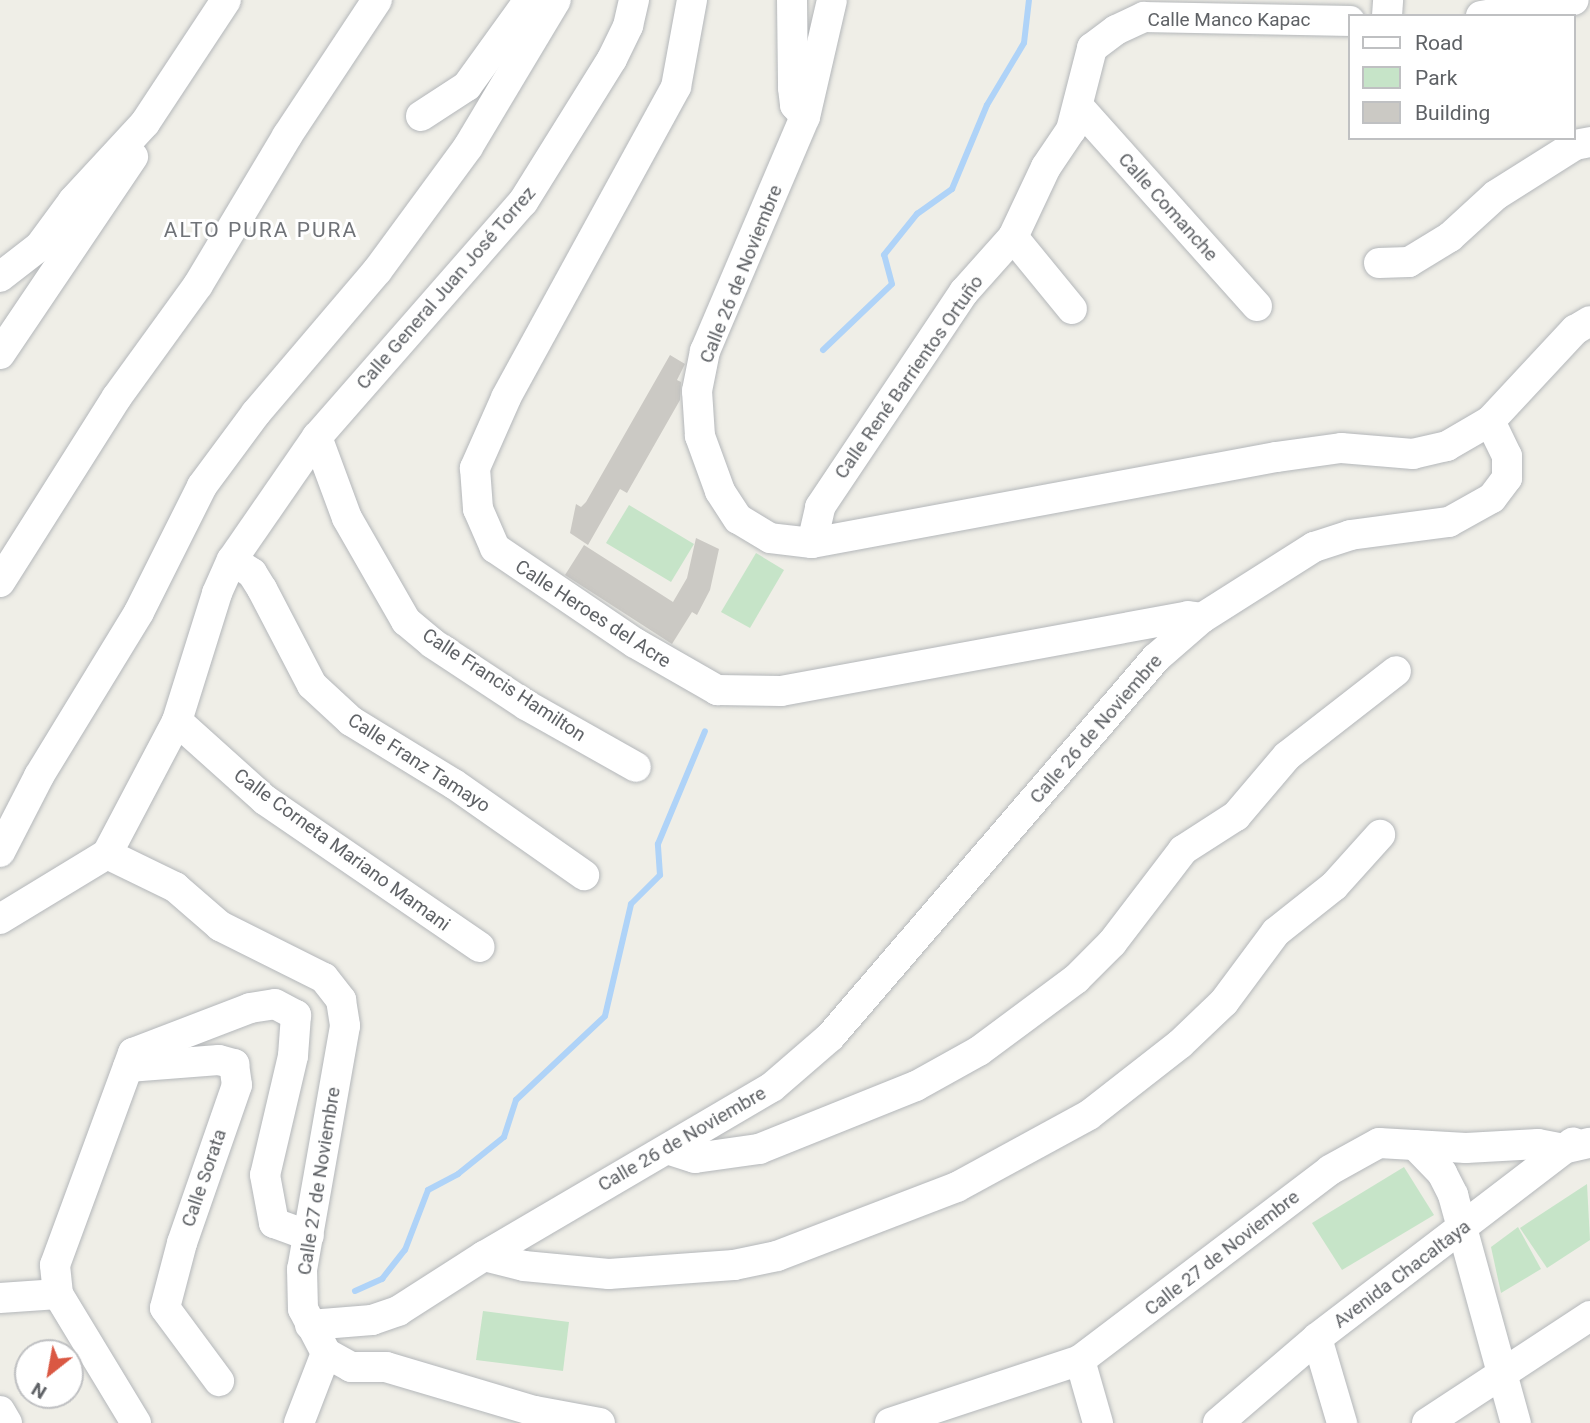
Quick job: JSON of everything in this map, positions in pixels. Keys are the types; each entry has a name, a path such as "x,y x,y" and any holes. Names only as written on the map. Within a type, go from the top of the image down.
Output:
{"street":[{"path":"0,277 40,246 73,201 145,123 226,0"},
{"path":"0,582 117,397 198,285 286,136 377,0"},
{"path":"421,116 467,86 529,0"},
{"path":"0,852 39,776 139,612 202,486 256,413 377,271 468,147 556,0"},
{"name":"Calle General Juan José Torrez","path":"107,854 177,721 217,593 232,560 317,437 523,202 612,59 628,26 634,0"},
{"path":"669,0 677,23 686,33"},
{"name":"Calle Heroes del Acre","path":"692,0 676,87 506,398 479,456 475,468 478,509 495,548 635,643 717,690 781,691 1188,617 1202,618"},
{"path":"792,0 793,88 795,105 805,117"},
{"name":"Calle 26 de Noviembre","path":"310,1325 372,1320 398,1311 484,1256 670,1150 772,1087 830,1037 1156,658 1202,618 1314,547 1350,535 1450,522 1472,512 1492,498 1507,478 1507,456 1490,421 1447,446 1413,454 1341,448 1288,455 811,543 770,538 738,519 720,491 700,436 698,391 705,351 805,117 832,0"},
{"path":"1493,14 1574,0"},
{"name":"Calle Manco Kapac","path":"1079,107 1092,48 1115,30 1144,17 1348,21"},
{"name":"Calle René Barrientos Ortuño","path":"811,543 820,507 964,292 1013,237 1046,167 1068,137 1079,107"},
{"name":"Calle Comanche","path":"1079,107 1257,306"},
{"path":"0,354 108,198 138,148 145,123"},
{"path":"1379,263 1409,262 1450,237 1496,195 1575,145 1590,142"},
{"path":"1013,237 1072,309"},
{"path":"1490,421 1576,330 1590,321"},
{"name":"Calle Francis Hamilton","path":"317,437 346,517 406,621 432,643 526,705 636,767"},
{"name":"Calle Franz Tamayo","path":"232,560 251,573 262,589 312,685 351,721 454,784 584,874"},
{"path":"670,1150 695,1158 759,1149 916,1087 979,1051 1076,979 1112,943 1184,850 1236,816 1287,756 1396,671"},
{"name":"Calle Corneta Mariano Mamani","path":"177,721 265,800 480,947"},
{"path":"484,1256 524,1266 609,1274 734,1265 788,1252 957,1187 1089,1115 1180,1044 1224,1002 1276,932 1334,886 1380,835"},
{"path":"0,919 107,854"},
{"name":"Calle 27 de Noviembre","path":"107,854 175,887 220,926 311,970 336,989 345,1026 302,1269 303,1309 326,1353"},
{"path":"136,1423 58,1294 55,1265 133,1053 250,1008 275,1004 296,1015 293,1056 265,1175 274,1223 309,1236"},
{"name":"Calle Sorata","path":"128,1067 219,1060 234,1064 237,1085 182,1243 165,1308 219,1381"},
{"name":"Avenida Chacaltaya","path":"1217,1422 1317,1338 1577,1146 1590,1129"},
{"name":"Calle 27 de Noviembre","path":"890,1423 1080,1360 1346,1159 1379,1143 1577,1146"},
{"path":"1415,1145 1443,1173 1464,1227 1516,1423"},
{"path":"0,1298 58,1294"},
{"path":"1427,1423 1590,1316"},
{"path":"1317,1338 1342,1423"},
{"path":"299,1423 326,1353 351,1367 386,1367 536,1411 600,1423"},
{"path":"1080,1360 1098,1423"},
{"path":"0,1411 7,1423"}],"green space":[{"path":"629,505 694,544 671,582 606,543"},
{"path":"756,553 784,570 750,628 721,612"},
{"path":"1404,1167 1434,1215 1342,1270 1312,1223"},
{"path":"1587,1184 1590,1240 1547,1268 1520,1228"},
{"path":"1518,1227 1541,1269 1501,1293 1491,1247"},
{"path":"483,1311 569,1322 563,1371 476,1360"}],"building":[{"path":"670,355 685,364 677,380 681,382 680,400 627,493 620,489 588,545 570,533 576,504 581,507 586,502"},
{"path":"696,538 719,549 710,590 697,615 692,612 672,644 565,575 584,545 673,602 687,578"}],"waterway":[{"path":"823,350 892,284 884,255 917,214 952,189 987,105 1024,43 1029,0"},
{"path":"355,1291 382,1279 405,1250 428,1190 458,1174 504,1137 516,1100 605,1016 631,904 660,875 658,844 705,731"}],"district":[{"name":"ALTO PURA PURA","path":"261,230"}]}
